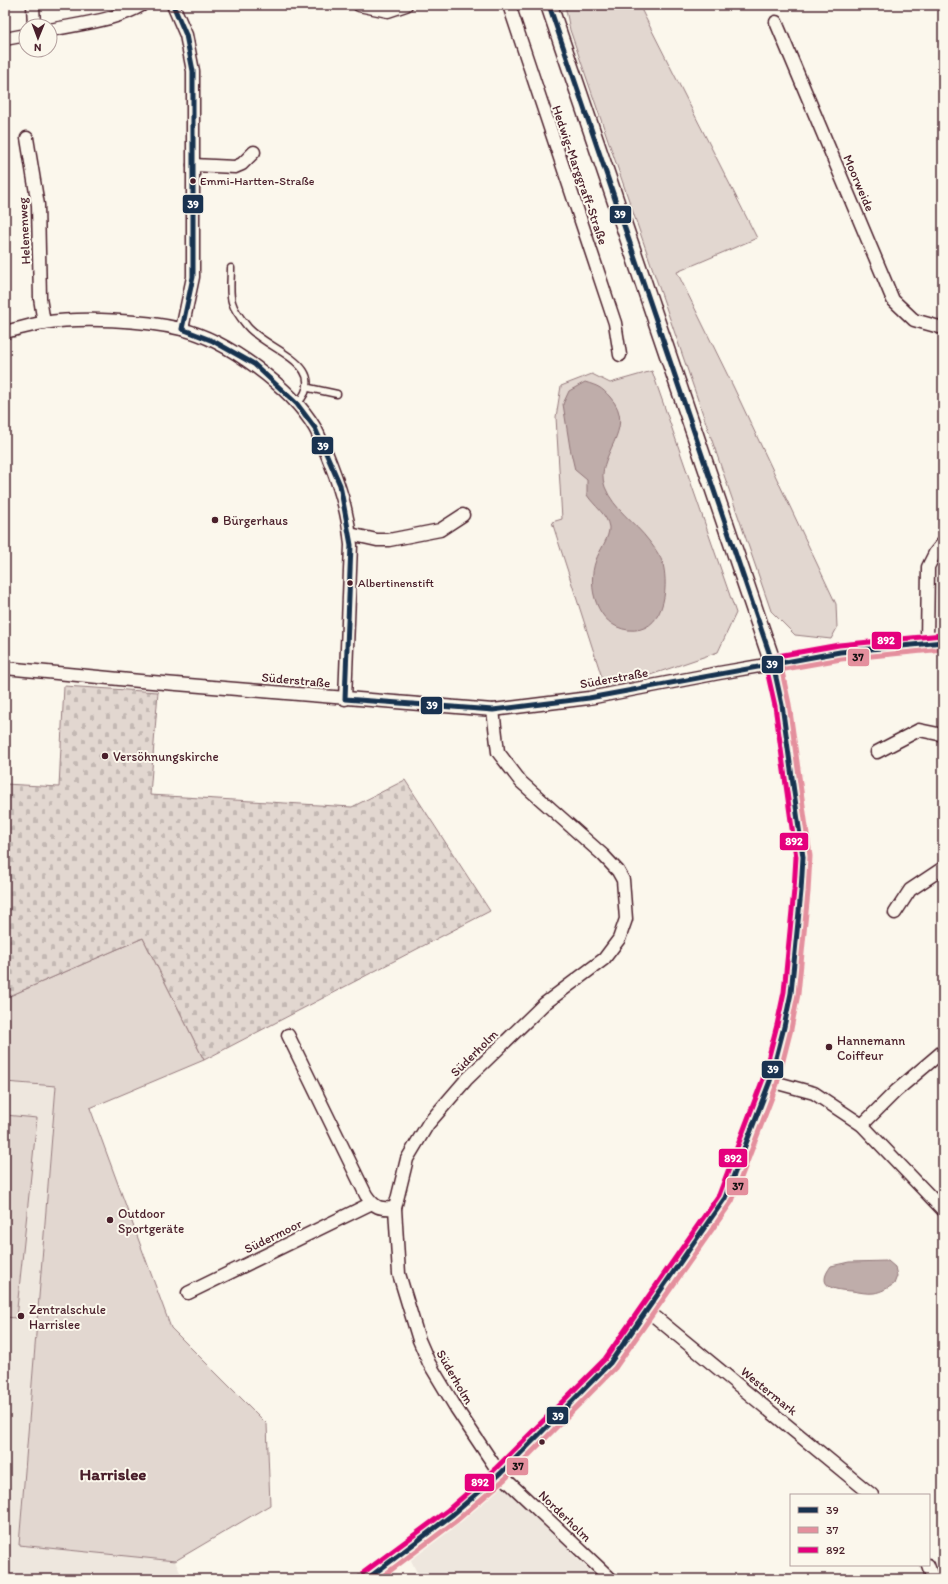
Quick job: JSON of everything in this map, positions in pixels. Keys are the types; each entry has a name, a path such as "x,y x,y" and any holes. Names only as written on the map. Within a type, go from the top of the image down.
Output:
{"street":[{"path":"33,5 34,18"},
{"path":"58,28 102,19 134,10 142,5"},
{"path":"173,5 186,35 193,71 193,277 182,329"},
{"path":"358,5 388,11 406,5"},
{"name":"Hedwig-Marggraff-Straße","path":"509,5 615,323 620,355"},
{"path":"367,1579 452,1515 500,1474 610,1363 648,1311 726,1198 770,1081 791,993 803,857 782,705 773,664 549,5"},
{"name":"Moorweide","path":"776,22 893,300 914,320 943,328"},
{"path":"5,39 18,37"},
{"name":"Helenenweg","path":"27,138 38,205 40,298 44,323"},
{"path":"193,165 235,167 242,164 254,152"},
{"path":"5,332 44,323 86,321 128,321 182,329 213,341 254,364 297,404 315,428 340,485 350,534 351,545 345,699"},
{"path":"350,534 377,540 389,540 440,530 463,515"},
{"path":"927,642 928,567 935,553 943,543"},
{"name":"Süderstraße","path":"5,668 345,699 493,710 588,698 840,652 927,642 943,642"},
{"name":"Süderholm","path":"493,710 498,752 521,782 603,855 618,871 623,880 626,919 619,939 604,959 544,1004 466,1080 428,1124 407,1159 394,1208 399,1274 419,1340 430,1363 456,1408 500,1474"},
{"path":"877,752 919,730 943,736"},
{"path":"894,913 910,890 943,868"},
{"path":"288,1035 372,1203 381,1209 394,1208"},
{"path":"862,1125 896,1091 943,1051"},
{"path":"770,1081 814,1093 862,1125 943,1210"},
{"name":"Südermoor","path":"188,1293 372,1203"},
{"name":"Westermark","path":"648,1311 871,1494"},
{"name":"Norderholm","path":"500,1474 611,1579"},
{"path":"928,1566 933,1579"}],"lane":[{"path":"231,268 232,302 248,327 303,368 308,378 308,388 304,397 297,404"},
{"path":"308,388 337,394"}],"shaded area":[{"path":"585,382 602,389 610,397 618,409 620,420 618,431 605,464 603,476 605,487 619,509 653,546 663,564 665,585 661,608 650,625 640,629 628,630 617,627 609,621 597,604 594,593 592,582 593,571 597,556 608,535 609,527 606,518 587,495 587,480 575,470 563,404 569,391"},
{"name":"Zentralschule Harrislee","path":"5,1082 56,1086 19,1545 175,1561 183,1579 5,1579"},
{"path":"888,1261 895,1267 897,1276 894,1284 879,1292 869,1293 839,1290 829,1286 826,1283 825,1279 831,1266 849,1262"},
{"path":"501,1484 598,1579 420,1579 408,1554"}],"green space":[{"path":"565,5 639,5 757,238 677,272 733,386 836,604 837,628 831,639 795,635 771,611 570,30"},
{"path":"652,371 736,613 718,652 606,690 552,522 562,519 556,417 561,386 592,374 610,383"},
{"path":"64,686 158,692 150,795 352,807 405,780 490,911 204,1060 143,938 5,998 5,784 59,787"},
{"path":"143,938 204,1060 90,1108 171,1328 267,1424 270,1505 175,1561 19,1545 56,1086 5,1082 5,998"},
{"path":"5,1115 37,1118 16,1318 5,1317"}],"transit line":[{"name":"39","path":"173,5 186,35 193,71 193,277 182,329 213,341 254,364 297,404 315,428 340,485 351,545 345,699 493,710 589,698 840,652 943,642"},
{"name":"39","path":"367,1579 452,1515 500,1474 610,1363 725,1198 770,1081 791,993 803,857 782,705 773,664 549,5"},
{"name":"892","path":"772,657 839,645 942,635"},
{"name":"37","path":"774,671 841,659 943,649"},
{"name":"37","path":"379,1579 456,1521 505,1479 615,1368 732,1201 777,1084 791,1029 798,994 808,892 810,856 789,704 780,662"},
{"name":"892","path":"363,1573 448,1510 495,1469 605,1359 719,1195 763,1079 777,1025 784,992 794,890 796,857 775,706 766,666"}],"place":[{"name":"Emmi-Hartten-Straße","path":"193,181"},
{"name":"Bürgerhaus","path":"215,520"},
{"name":"Albertinenstift","path":"350,583"},
{"name":"Versöhnungskirche","path":"105,756"},
{"name":"Hannemann Coiffeur","path":"829,1047"},
{"name":"Outdoor Sportgeräte","path":"110,1220"},
{"name":"Zentralschule Harrislee","path":"21,1316"}],"district":[{"name":"Harrislee","path":"113,1474"}]}
